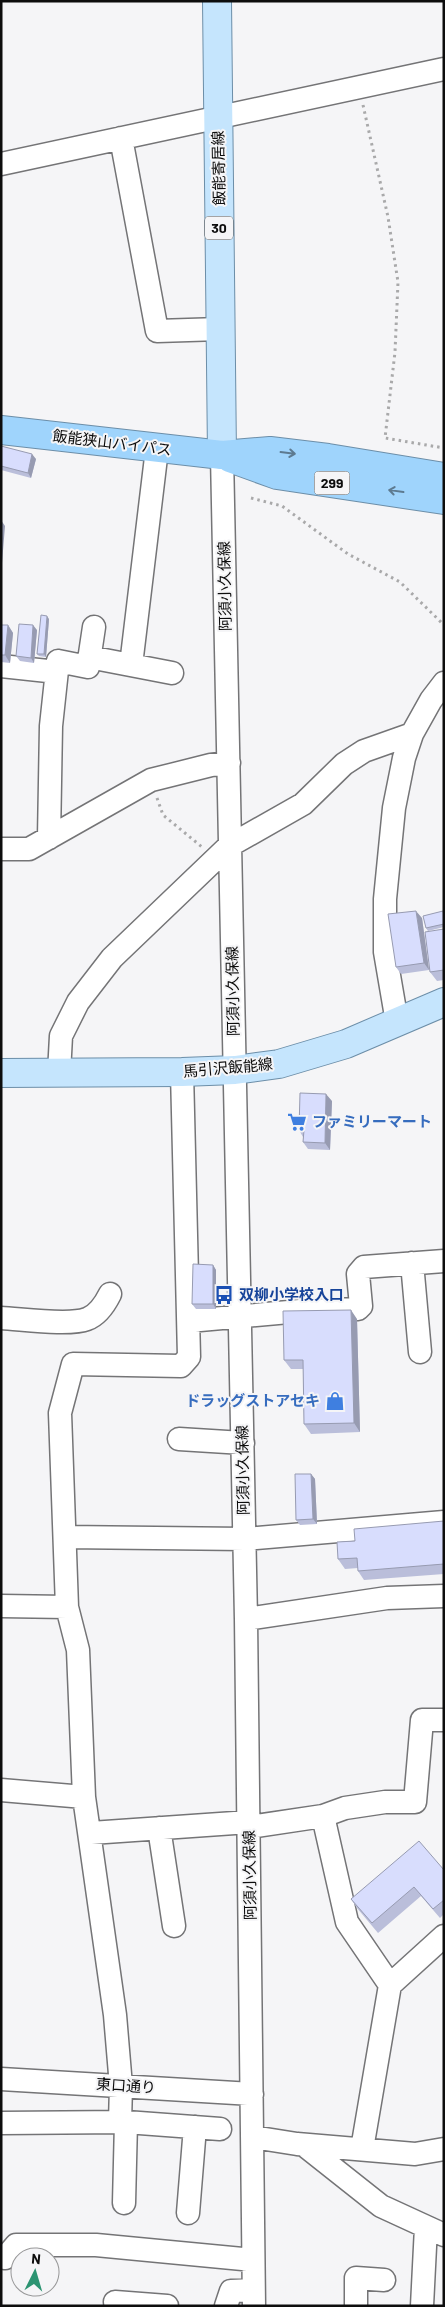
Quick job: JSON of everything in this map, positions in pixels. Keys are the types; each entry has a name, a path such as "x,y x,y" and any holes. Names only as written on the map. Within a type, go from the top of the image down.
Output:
{"highway":[{"name":"飯能狭山バイパス","path":"1,430 222,455 270,451 328,458 444,477"},
{"name":"飯能狭山バイパス","path":"222,455 277,475 444,500"}],"main road":[{"name":"飯能寄居線","path":"216,1 222,455"},
{"name":"馬引沢飯能線","path":"1,1073 182,1072 235,1070 280,1064 314,1055 443,1003"}],"street":[{"path":"1,164 444,69"},
{"path":"121,138 157,331 220,329"},
{"path":"131,665 157,449"},
{"name":"阿須小久保線","path":"222,455 229,763 224,851 235,1070 245,1538 254,2298"},
{"path":"50,838 51,726 58,660 88,667 94,627"},
{"path":"89,657 172,672"},
{"path":"1,666 57,672"},
{"path":"397,1022 385,952 385,899 394,808 404,758 412,734 431,700 444,683"},
{"path":"59,1073 61,1036 78,1002 112,958 224,851 303,804 344,764 364,751 412,734"},
{"path":"1,849 29,849 151,780 212,765 229,763"},
{"path":"124,2203 123,2122 115,2015 91,1833 84,1796 78,1650 67,1607 60,1413 73,1364 181,1366 188,1357 189,1321 182,1072"},
{"path":"189,1321 300,1311 358,1309 361,1306 358,1274 364,1267 444,1261"},
{"path":"412,1263 420,1352"},
{"path":"1,1318 72,1322 87,1319 102,1308 110,1294"},
{"path":"180,1439 243,1443"},
{"path":"65,1537 245,1538 444,1522"},
{"path":"246,1619 387,1598 444,1596"},
{"path":"1,1606 67,1607"},
{"path":"91,1833 249,1824 323,1816 345,1808 386,1802 416,1802 422,1720 444,1720"},
{"path":"1,1790 84,1796"},
{"path":"323,1816 347,1922 390,1985"},
{"path":"159,1828 174,1926"},
{"path":"362,2149 390,1985 444,1936"},
{"name":"東口通り","path":"1,2078 252,2094"},
{"path":"1,2123 123,2122 220,2129"},
{"path":"188,2213 195,2127"},
{"path":"252,2136 304,2145 415,2154 444,2149"},
{"path":"304,2145 381,2206 435,2231 422,2306"},
{"path":"1,2257 5,2258 16,2244 96,2245 253,2260"},
{"path":"356,2306 356,2278 384,2280"},
{"path":"226,2306 230,2291 254,2298"},
{"path":"115,2302 167,2306"}],"path":[{"path":"359,88 388,217 398,282 394,352 385,438 444,448"},
{"path":"251,498 282,506 348,554 400,582 444,625"},
{"path":"151,780 163,815 194,842 224,851"}],"building":[{"path":"1,446 32,454 28,473 1,466"},
{"path":"41,615 47,616 44,654 37,654"},
{"path":"19,624 33,625 31,658 16,656"},
{"path":"1,625 8,625 5,655 1,655"},
{"path":"416,911 424,963 396,967 388,914"},
{"path":"443,911 444,924 426,928 423,916"},
{"path":"444,929 444,970 430,972 425,932"},
{"path":"300,1093 326,1094 325,1143 303,1142 304,1130 299,1130"},
{"path":"193,1264 213,1265 213,1304 192,1304"},
{"name":"ドラッグストアセキ","path":"351,1310 354,1423 304,1424 303,1360 284,1360 283,1311"},
{"path":"295,1474 311,1474 313,1519 296,1520"},
{"path":"444,1521 444,1564 358,1571 357,1558 338,1559 337,1542 355,1541 354,1529"},
{"path":"419,1841 444,1870 444,1900 433,1909 414,1887 372,1923 351,1899"}],"place":[{"name":"ファミリーマート","path":"297,1122"},
{"name":"双柳小学校入口","path":"224,1295"},
{"name":"ドラッグストアセキ","path":"335,1401"}]}
